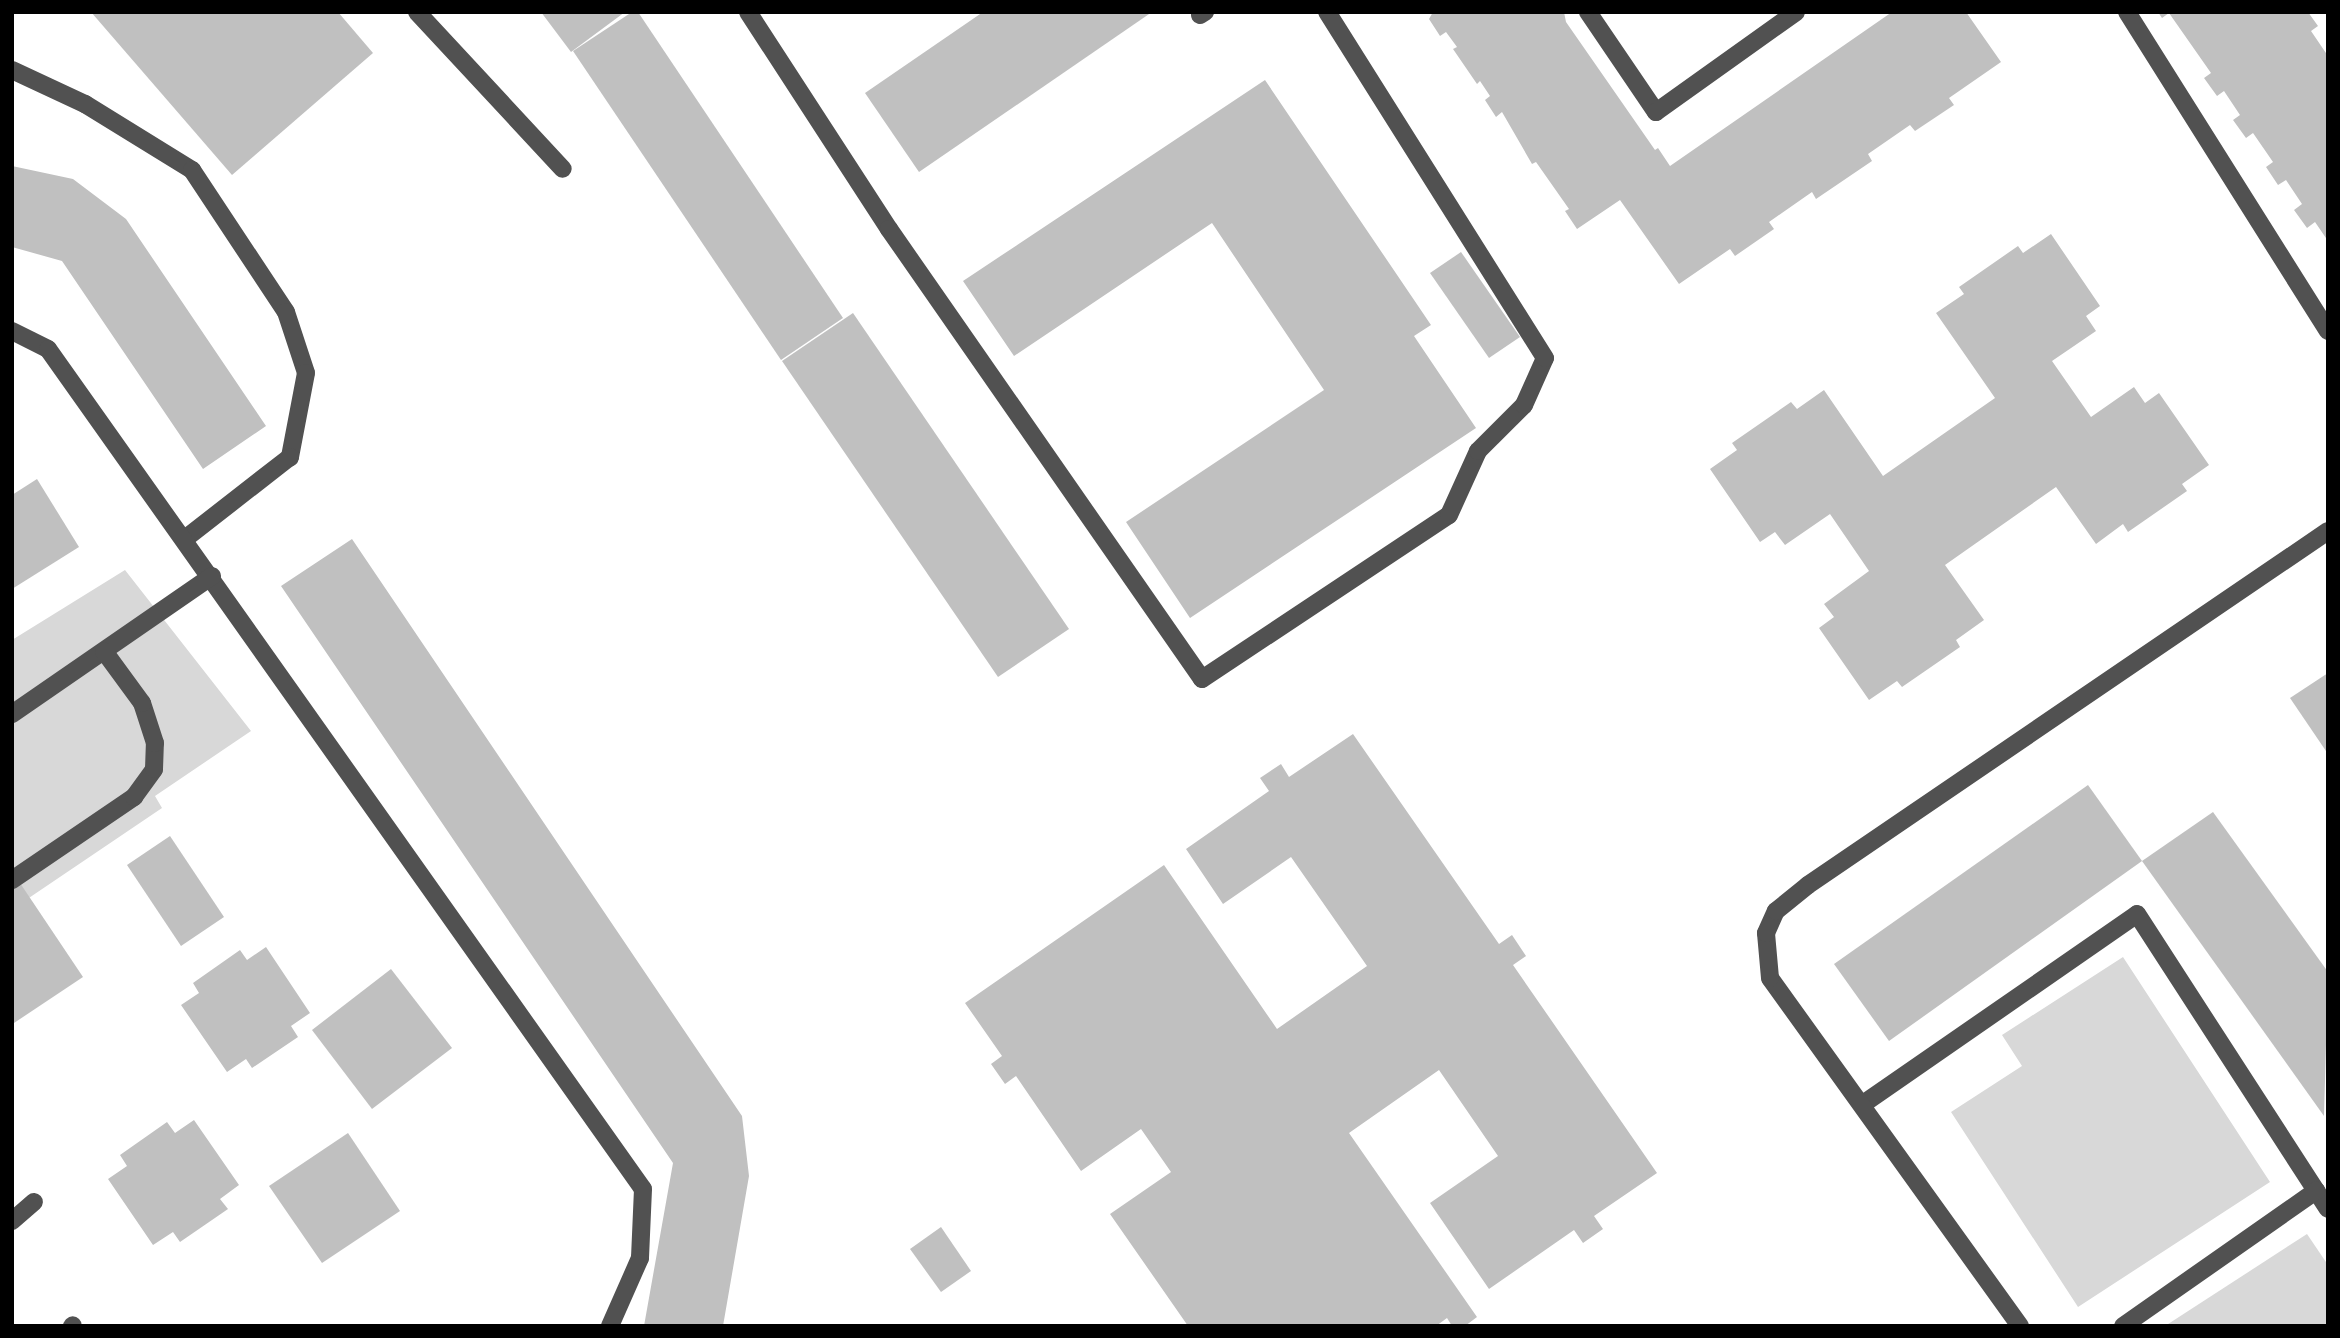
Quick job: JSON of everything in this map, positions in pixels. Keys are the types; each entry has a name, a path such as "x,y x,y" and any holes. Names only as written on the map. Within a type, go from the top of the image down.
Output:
{"street":[{"path":"417,12 563,169"},
{"path":"748,12 889,229 1202,679 1449,515 1478,451 1524,405 1545,358 1327,12"},
{"path":"1588,12 1656,112 1796,12"},
{"path":"2127,12 2328,331"},
{"path":"12,70 85,104 192,170 286,312 306,373 290,457 186,538"},
{"path":"12,331 48,349 186,538 643,1189 640,1258 610,1326"},
{"path":"2021,1326 1770,978 1766,933 1776,911 1808,885 2328,531"},
{"path":"12,714 212,576"},
{"path":"12,880 134,797 154,769 155,743 142,703 104,650"},
{"path":"1863,1104 2137,914 2328,1209"},
{"path":"2123,1326 2316,1191"},
{"path":"12,1221 34,1202"}],"shaded area":[{"path":"125,570 251,731 155,796 162,808 17,906 12,899 12,640"},
{"path":"2123,957 2270,1182 2078,1307 1951,1112 2022,1066 2002,1035"},
{"path":"2307,1234 2328,1265 2328,1326 2165,1326"}],"building":[{"path":"91,12 338,12 373,53 232,175"},
{"path":"541,12 625,12 571,52"},
{"path":"632,12 638,12 843,318 781,360 573,51"},
{"path":"983,12 1152,12 919,172 865,93"},
{"path":"1433,12 1564,12 1566,22 1655,150 1658,148 1670,166 1892,12 1966,12 2001,62 1949,98 1954,105 1915,131 1910,125 1868,154 1872,161 1816,199 1812,192 1769,222 1774,229 1735,256 1730,249 1679,284 1620,200 1577,229 1565,211 1569,209 1536,162 1532,164 1502,112 1496,117 1485,100 1490,96 1480,81 1477,84 1453,49 1457,47 1446,32 1440,36 1429,19"},
{"path":"2158,12 2308,12 2318,26 2311,31 2328,56 2328,241 2315,222 2307,228 2294,210 2302,204 2286,180 2278,185 2266,167 2273,162 2253,133 2246,138 2233,120 2240,115 2224,91 2217,96 2204,78 2211,73 2169,13 2162,18"},
{"path":"1265,80 1431,325 1414,336 1476,428 1190,618 1126,522 1324,390 1212,223 1014,356 963,281"},
{"path":"12,166 73,179 126,219 266,426 203,469 62,261 12,247"},
{"path":"2051,234 2100,306 2086,316 2096,331 2052,361 2091,417 2134,387 2145,403 2159,393 2209,465 2182,484 2187,491 2128,532 2123,524 2096,544 2056,487 1945,565 1984,620 1956,640 1960,647 1902,687 1897,681 1869,700 1819,628 1834,617 1824,604 1869,571 1830,514 1785,545 1775,532 1760,542 1710,469 1737,450 1732,443 1791,402 1797,409 1824,390 1883,476 1995,398 1936,313 1964,294 1959,287 2018,246 2023,253"},
{"path":"1461,252 1520,337 1489,358 1430,273"},
{"path":"853,313 1069,629 998,677 782,361"},
{"path":"37,479 79,547 12,589 12,495"},
{"path":"352,539 742,1116 749,1176 723,1326 644,1326 673,1163 281,586"},
{"path":"2328,673 2328,754 2290,698"},
{"path":"1353,734 1499,944 1512,935 1526,956 1513,965 1657,1173 1594,1216 1603,1229 1583,1243 1574,1230 1489,1289 1430,1203 1498,1156 1439,1070 1349,1133 1477,1317 1465,1326 1452,1326 1447,1318 1436,1326 1188,1326 1110,1214 1171,1172 1141,1129 1081,1171 1016,1076 1005,1084 991,1064 1002,1056 965,1003 1164,865 1277,1029 1367,966 1291,857 1223,904 1186,849 1269,791 1260,778 1281,764 1289,777"},
{"path":"2088,785 2142,861 1889,1041 1834,964"},
{"path":"2213,812 2328,972 2324,1116 2142,861"},
{"path":"170,836 224,917 181,946 127,865"},
{"path":"18,880 83,977 14,1023 12,884"},
{"path":"266,947 310,1013 291,1026 298,1037 252,1068 246,1059 227,1072 181,1005 199,993 193,983 240,950 247,960"},
{"path":"391,969 452,1048 372,1109 312,1030"},
{"path":"194,1120 239,1185 220,1199 228,1209 180,1242 173,1232 153,1245 108,1179 127,1166 120,1155 167,1122 175,1133"},
{"path":"348,1133 400,1211 322,1263 269,1186"},
{"path":"941,1227 971,1271 941,1292 910,1249"}]}
